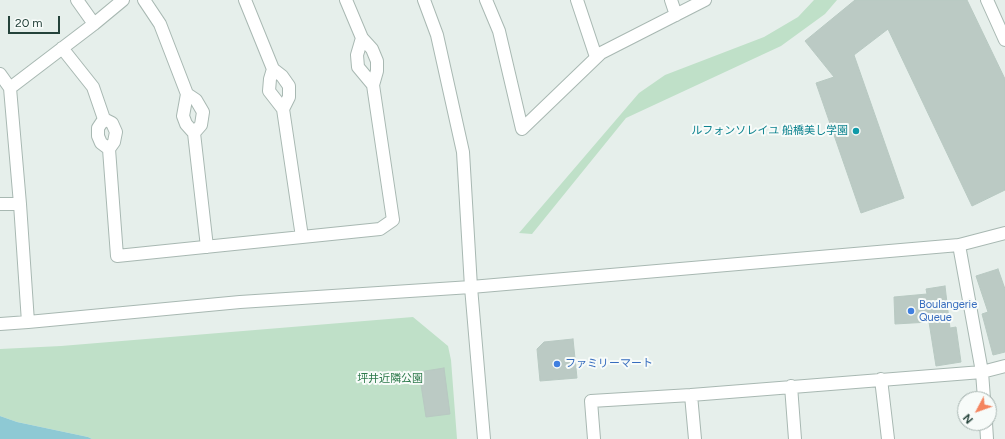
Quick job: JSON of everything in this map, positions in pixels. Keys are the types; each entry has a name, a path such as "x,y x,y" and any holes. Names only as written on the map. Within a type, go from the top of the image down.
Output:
{"street":[{"path":"77,0 94,24"},
{"path":"10,88 123,0"},
{"path":"144,0 160,24 187,94 183,116 186,124 194,133 207,247"},
{"path":"245,0 273,69 282,76 289,86 289,97 283,110"},
{"path":"104,120 112,123 116,132 114,142 109,149 117,256 380,229 393,220 373,85 377,71 377,61 372,49 362,38 346,0"},
{"path":"424,0 437,35 463,152 471,287 484,439"},
{"path":"486,0 499,31 522,128 601,53 705,0"},
{"path":"577,0 596,57"},
{"path":"672,0 676,15"},
{"path":"987,0 1005,40"},
{"path":"362,38 357,55 358,67 373,85"},
{"path":"62,48 93,87 104,120"},
{"path":"273,69 270,79 270,91 283,110 302,237"},
{"path":"0,74 10,88 28,322"},
{"path":"187,94 196,100 203,112 201,125 194,133"},
{"path":"104,120 98,128 98,136 101,143 109,149"},
{"path":"0,204 20,204"},
{"path":"0,324 240,302 471,287 960,245 1005,233"},
{"path":"960,245 982,372 983,391"},
{"path":"594,439 591,401 691,395 982,372 1005,366"},
{"path":"881,379 888,439"},
{"path":"791,386 795,439"},
{"path":"691,395 695,439"}],"green space":[{"path":"814,0 837,0 825,14 781,46 626,118 532,234 519,233 639,93 665,75 764,37 798,17"},
{"name":"坪井近隣公園","path":"413,317 448,346 451,360 457,439 92,439 17,422 0,416 0,349 61,346"}],"water":[{"path":"0,416 17,422 92,439 0,439"}],"building":[{"name":"ルフォンソレイユ 船橋美し学園","path":"855,0 967,0 1005,79 1005,190 972,206 888,29 854,55 904,198 861,213 816,83 834,77 805,41"},
{"path":"998,269 1005,289 1005,352 993,355 982,314 988,312 976,276"},
{"path":"945,286 950,328 956,327 961,362 936,366 929,322 895,324 894,297 927,294 926,289"},
{"name":"ファミリーマート","path":"573,339 577,378 540,381 537,349 544,342"},
{"path":"444,368 450,414 426,417 419,372"}],"place":[{"name":"ルフォンソレイユ 船橋美し学園","path":"856,131"},
{"name":"Boulangerie Queue","path":"911,311"},
{"name":"ファミリーマート","path":"557,364"}]}
